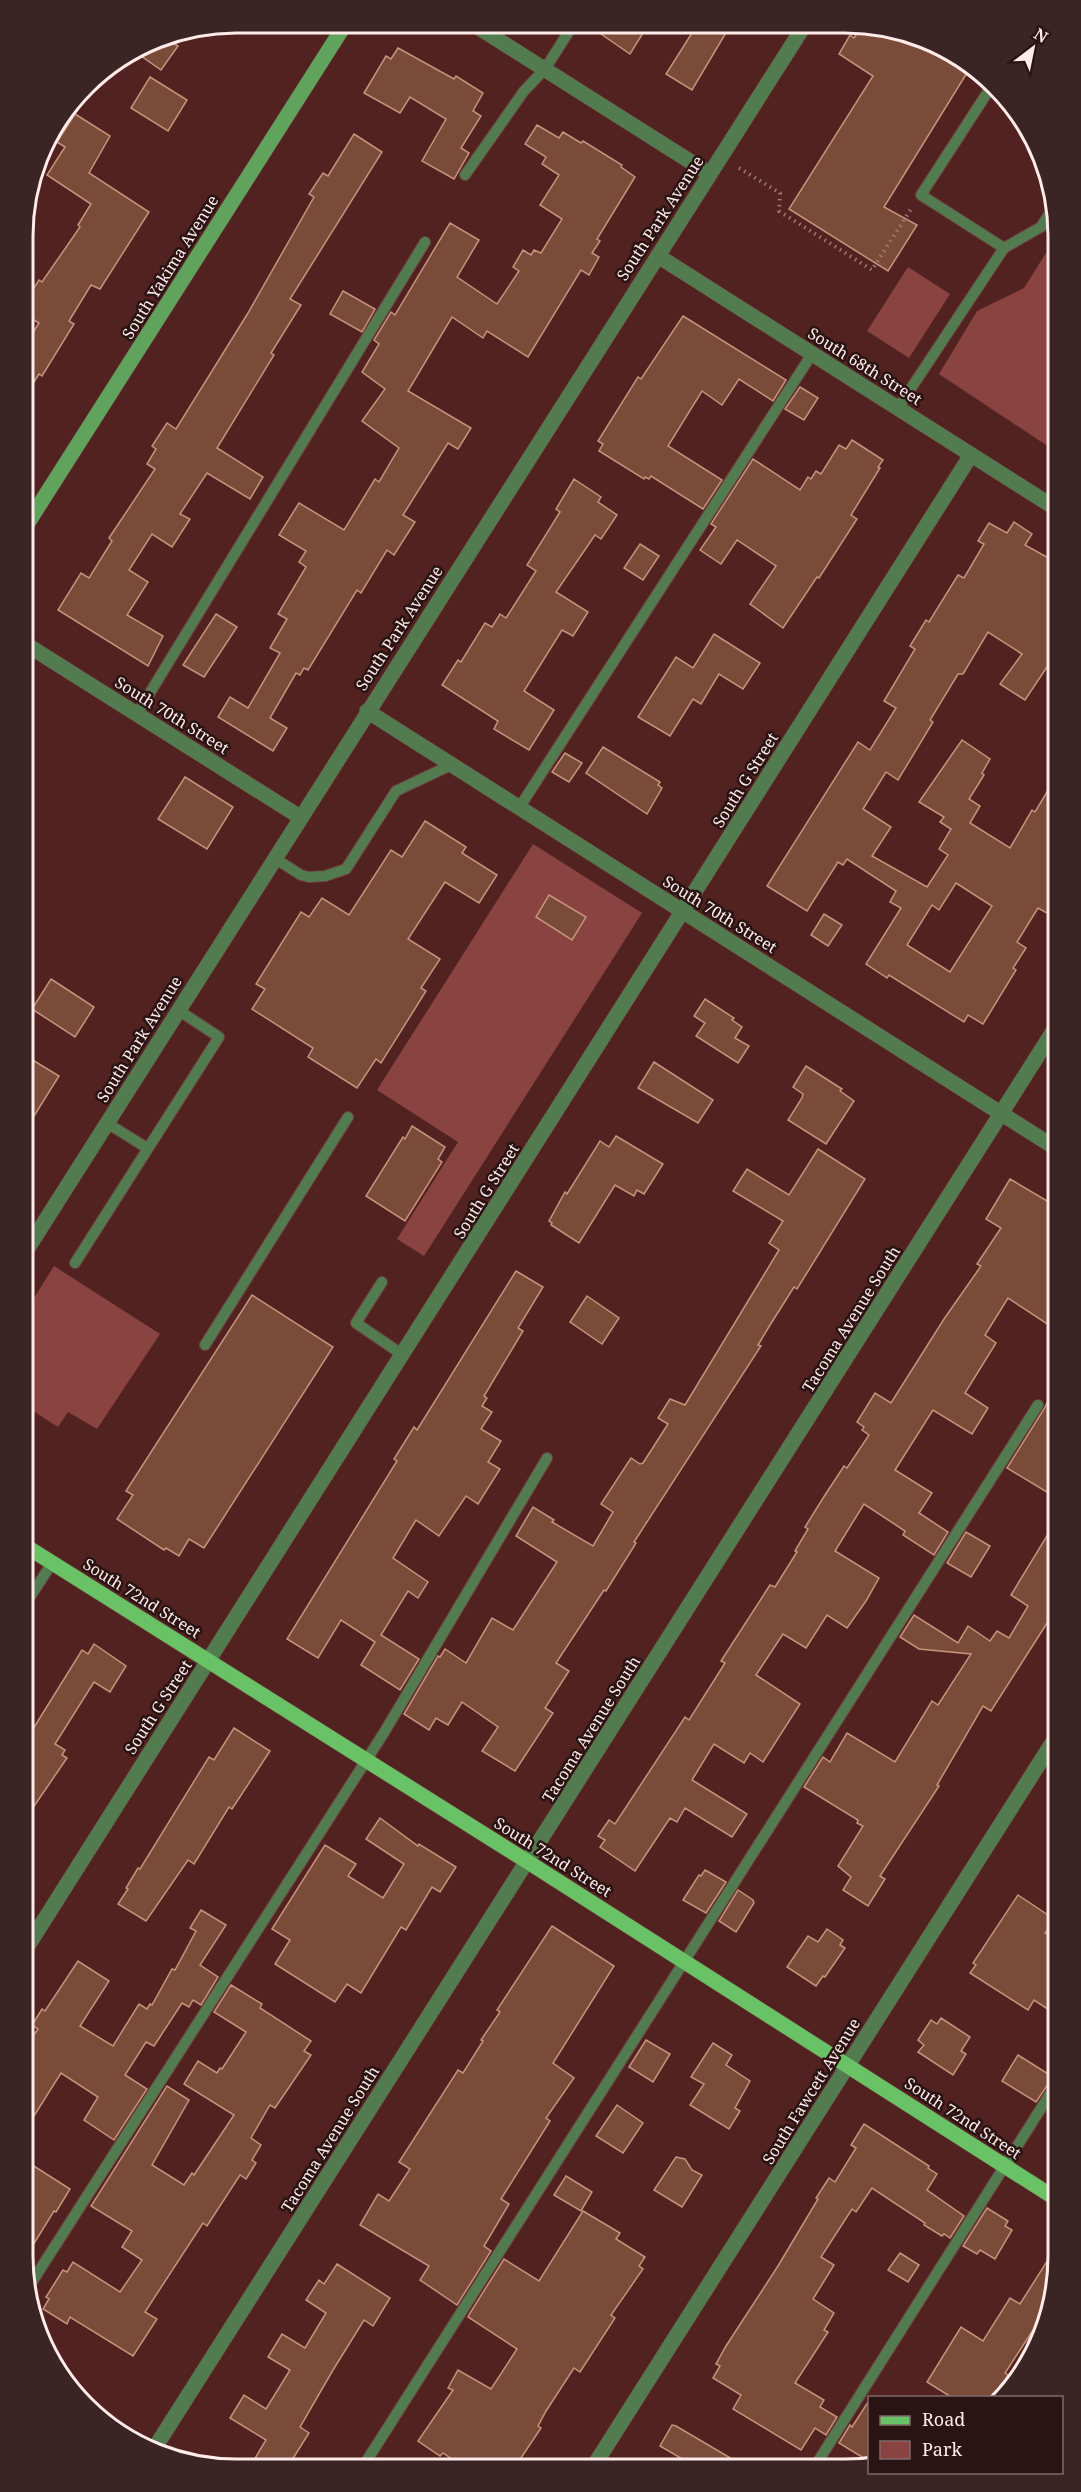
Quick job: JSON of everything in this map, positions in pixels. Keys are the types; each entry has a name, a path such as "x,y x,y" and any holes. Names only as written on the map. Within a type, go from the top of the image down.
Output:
{"main road":[{"name":"South Yakima Avenue","path":"33,516 340,33"},
{"name":"South 72nd Street","path":"33,1551 528,1862 1048,2194"}],"street":[{"path":"487,33 710,174"},
{"name":"South Park Avenue","path":"33,1240 800,33"},
{"name":"South 68th Street","path":"658,256 1048,503"},
{"name":"South G Street","path":"33,1938 971,455"},
{"name":"South 70th Street","path":"33,649 300,817"},
{"name":"South 70th Street","path":"368,711 1048,1143"},
{"name":"Tacoma Avenue South","path":"158,2443 1048,1040"},
{"name":"South Fawcett Avenue","path":"598,2459 1048,1750"}],"lane":[{"path":"465,175 524,90 545,69 568,33"},
{"path":"988,92 921,195 1004,248"},
{"path":"897,408 1004,248 1041,227 1047,218"},
{"path":"137,714 425,242"},
{"path":"519,808 812,354"},
{"path":"274,858 301,875 309,877 324,876 346,869 396,791 451,765"},
{"path":"75,1263 219,1037 178,1010"},
{"path":"205,1345 348,1118"},
{"path":"107,1123 147,1148"},
{"path":"382,1282 356,1323 403,1355"},
{"path":"368,2459 1038,1404"},
{"path":"35,2278 366,1761 547,1458"},
{"path":"33,1592 52,1563"},
{"path":"820,2459 1048,2097"}],"path":[{"path":"739,168 780,193 779,212 872,270 921,195"}],"green space":[{"path":"1048,250 1048,446 939,374 977,311 1024,288"},
{"path":"908,267 950,294 909,358 867,331"},
{"path":"533,844 642,913 424,1256 397,1239 458,1142 377,1090"},
{"path":"54,1266 160,1334 97,1429 68,1412 58,1427 33,1411 33,1299"}],"building":[{"path":"600,33 643,33 630,54"},
{"path":"692,33 726,33 692,90 666,74"},
{"path":"858,33 910,44 935,54 967,74 884,207 917,225 888,271 789,209 873,76 839,54 850,35 854,38"},
{"path":"174,43 178,46 161,70 142,56"},
{"path":"398,48 454,79 456,76 483,93 473,111 481,116 461,148 469,153 454,179 422,161 446,119 410,97 400,113 364,93 386,56 391,59"},
{"path":"150,77 187,100 168,131 131,108"},
{"path":"75,114 110,136 89,173 149,212 100,289 91,285 69,321 74,324 42,376 39,374 33,384 33,332 39,323 33,319 33,289 39,280 42,282 80,227 78,225 91,204 47,175 65,147 57,142"},
{"path":"537,125 559,138 563,132 581,143 583,141 622,165 621,167 635,177 597,239 600,241 592,253 599,257 589,275 581,270 528,357 487,331 483,338 452,317 408,391 471,428 458,449 448,443 403,515 415,522 394,555 387,550 361,593 357,590 308,670 304,668 300,675 296,673 270,718 287,728 273,751 218,717 230,697 248,708 280,653 270,648 287,619 278,614 306,567 299,562 306,551 279,535 299,503 344,530 375,479 379,482 399,448 362,421 385,389 362,372 379,344 374,340 391,312 395,315 450,223 479,240 457,277 497,304 519,271 513,267 523,250 531,255 534,250 541,253 562,219 540,205 559,175 542,164 546,157 525,144"},
{"path":"354,134 382,152 290,299 301,305 271,353 274,355 217,448 263,477 250,499 207,473 180,514 190,519 172,547 152,534 129,570 148,582 127,615 163,636 148,666 58,610 81,573 89,578 112,541 109,538 155,469 147,464 156,449 152,446 167,423 176,429 248,313 314,197 309,194 323,173 328,176"},
{"path":"343,291 375,309 362,332 330,314"},
{"path":"683,316 786,380 773,401 739,379 722,405 702,391 668,446 722,480 703,509 651,476 649,479 645,477 644,479 599,451 603,444 598,441 638,377 641,379"},
{"path":"800,387 818,398 804,420 785,409"},
{"path":"852,440 883,460 851,515 857,519 783,628 750,604 776,566 737,540 721,564 700,550 716,527 711,524 753,459 800,490 808,477 811,479 816,471 821,474 839,445 846,449"},
{"path":"574,479 601,497 598,502 617,515 601,539 595,535 556,592 588,612 573,636 562,630 524,691 554,710 529,750 494,729 498,721 442,685 458,660 461,662 485,623 492,627 500,614 506,618 536,571 527,565 560,512 556,509"},
{"path":"1014,522 1032,534 1025,545 1048,558 1048,666 1025,700 1000,684 1022,654 988,632 963,674 958,674 930,720 933,722 898,780 886,772 863,809 891,827 872,856 927,887 948,855 939,849 951,829 940,822 944,817 919,802 962,740 990,759 982,773 984,775 969,799 980,806 970,823 1010,848 1032,810 1035,812 1048,790 1048,914 1038,908 1017,942 1026,948 1013,968 1016,970 983,1024 968,1015 964,1022 889,975 887,978 866,964 901,908 890,902 896,891 847,859 843,865 838,862 807,911 767,886 858,742 870,750 896,708 884,701 915,649 910,646 926,620 929,622 958,575 964,578 984,544 978,541 989,523 1007,533","holes":["956,883 992,906 950,972 907,945 932,905 939,910"]},
{"path":"640,544 659,556 643,580 624,568"},
{"path":"216,614 237,627 204,677 183,665"},
{"path":"714,634 760,663 743,689 719,674 701,704 693,699 670,736 638,717 676,657 693,668"},
{"path":"603,747 660,782 658,785 662,788 647,814 586,773"},
{"path":"565,753 582,763 569,782 552,772"},
{"path":"185,777 233,807 207,849 158,819"},
{"path":"425,821 466,847 462,853 497,875 479,903 445,882 408,939 440,959 421,988 426,991 381,1063 376,1059 357,1088 308,1057 313,1048 252,1009 265,989 256,984 301,912 309,917 322,898 349,915 391,850 402,857"},
{"path":"549,895 586,917 572,940 536,917"},
{"path":"824,914 842,925 828,946 811,935"},
{"path":"51,979 94,1007 75,1037 33,1010"},
{"path":"705,999 734,1018 732,1020 742,1027 735,1038 749,1046 738,1063 696,1036 705,1023 694,1016"},
{"path":"33,1060 59,1076 33,1118"},
{"path":"654,1062 713,1100 698,1123 638,1088"},
{"path":"806,1066 842,1089 840,1091 854,1101 826,1144 788,1120 802,1098 803,1094 793,1087"},
{"path":"412,1126 445,1147 438,1159 442,1162 405,1221 366,1196"},
{"path":"616,1136 663,1164 644,1194 637,1190 634,1196 615,1185 579,1243 551,1225 549,1221 565,1192 567,1194 600,1141 609,1147"},
{"path":"818,1149 865,1179 797,1289 794,1287 770,1325 758,1345 761,1346 634,1542 636,1543 606,1591 604,1590 556,1663 569,1671 545,1708 553,1713 515,1771 482,1751 498,1727 462,1702 448,1725 436,1718 429,1730 404,1714 438,1656 440,1657 445,1649 466,1663 492,1618 513,1630 557,1562 516,1536 533,1507 554,1520 552,1522 593,1546 613,1512 601,1504 631,1458 640,1464 643,1463 668,1424 658,1418 670,1399 685,1405 779,1250 769,1243 783,1221 733,1191 747,1169 789,1195"},
{"path":"1010,1179 1048,1201 1048,1324 1008,1298 985,1335 996,1343 965,1393 988,1408 972,1434 933,1410 895,1470 932,1493 919,1513 948,1532 934,1555 903,1535 905,1531 864,1504 835,1551 879,1578 866,1601 847,1628 827,1615 806,1648 783,1634 756,1675 800,1704 763,1762 750,1753 744,1763 714,1744 692,1780 747,1814 732,1837 685,1808 677,1822 670,1818 635,1871 600,1847 605,1840 598,1836 609,1820 615,1824 685,1717 689,1720 725,1663 721,1661 770,1585 775,1587 797,1552 795,1551 808,1529 805,1527 844,1466 847,1468 869,1435 857,1422 875,1393 891,1403 944,1319 981,1266 977,1264 1001,1228 986,1219"},
{"path":"516,1271 543,1287 518,1328 523,1331 484,1396 487,1398 482,1406 492,1412 481,1429 501,1441 488,1462 500,1469 478,1504 466,1496 439,1536 416,1520 393,1558 428,1582 418,1598 408,1591 381,1635 419,1659 400,1690 361,1665 375,1642 341,1620 318,1658 287,1639 397,1461 394,1459 414,1427 417,1430"},
{"path":"252,1295 333,1347 204,1548 189,1539 179,1556 166,1548 164,1550 117,1519 133,1495 126,1491"},
{"path":"587,1296 619,1318 602,1344 570,1322"},
{"path":"1048,1401 1048,1493 1007,1468"},
{"path":"966,1532 990,1546 971,1577 947,1563"},
{"path":"1048,1534 1048,1622 991,1711 983,1706 937,1785 939,1786 880,1876 885,1879 868,1906 843,1890 851,1877 838,1866 863,1826 857,1823 858,1820 804,1787 823,1757 830,1762 847,1733 895,1762 932,1701 938,1705 971,1654 919,1649 900,1637 914,1615 958,1643 968,1626 990,1641 997,1631 1009,1638 1028,1606 1011,1595"},
{"path":"94,1644 126,1666 110,1692 94,1682 55,1744 65,1750 62,1755 67,1758 33,1808 33,1729 82,1650 88,1654"},
{"path":"234,1728 270,1751 232,1809 229,1807 194,1864 188,1860 146,1921 118,1904 138,1868 140,1869 209,1757 214,1760"},
{"path":"380,1818 418,1846 419,1844 456,1867 440,1892 432,1887 406,1930 401,1927 361,1993 347,1984 335,2002 275,1964 290,1940 272,1929 325,1845 356,1864 348,1876 383,1898 404,1864 366,1839"},
{"path":"705,1870 726,1882 706,1913 683,1900 699,1875 701,1876"},
{"path":"738,1890 754,1903 736,1932 719,1921"},
{"path":"1018,1895 1048,1915 1048,1928 1045,1933 1048,1935 1048,2009 1034,2000 1028,2010 970,1973 976,1965 973,1963"},
{"path":"201,1910 226,1925 200,1965 218,1977 201,2005 193,2000 189,2007 182,2003 154,2046 146,2042 125,2075 147,2089 114,2140 84,2120 98,2097 61,2073 33,2118 33,2036 38,2029 33,2023 42,2009 45,2011 78,1961 109,1981 80,2026 113,2046 139,2004 147,2009 150,2004 152,2005 172,1969 175,1970 196,1931 190,1928"},
{"path":"552,1926 614,1966 553,2063 574,2078 546,2118 550,2121 501,2199 509,2204 484,2246 491,2251 457,2305 420,2280 429,2266 360,2225 378,2194 389,2201 410,2169 399,2162 458,2070 463,2073 500,2012 497,2010"},
{"path":"827,1929 843,1940 840,1945 845,1948 816,1986 787,1967 808,1936 818,1942"},
{"path":"231,1985 262,2004 260,2008 311,2041 304,2051 311,2055 275,2108 270,2105 251,2138 261,2145 252,2160 256,2163 246,2179 240,2175 207,2226 203,2223 145,2312 157,2319 133,2356 70,2317 67,2324 43,2309 49,2299 46,2297 63,2270 67,2272 73,2262 120,2292 142,2260 122,2247 132,2231 91,2206 167,2086 189,2100 152,2165 184,2185 192,2173 194,2175 234,2115 184,2084 198,2061 217,2073 220,2068 222,2069 246,2032 214,2012"},
{"path":"941,2018 970,2037 961,2051 966,2054 953,2075 918,2052 924,2045 918,2040 931,2020 937,2024"},
{"path":"646,2040 670,2054 653,2082 629,2067"},
{"path":"713,2043 732,2055 726,2065 750,2081 735,2108 740,2111 729,2129 690,2105 704,2084 691,2077"},
{"path":"1018,2055 1048,2074 1048,2084 1036,2102 1002,2081"},
{"path":"617,2105 643,2123 623,2153 596,2136"},
{"path":"864,2124 929,2166 928,2168 937,2174 927,2190 964,2216 950,2238 924,2225 925,2223 872,2188 856,2212 852,2209 821,2257 834,2265 813,2299 834,2313 824,2330 828,2332 795,2383 824,2400 820,2407 837,2417 826,2435 815,2428 801,2450 733,2409 741,2395 713,2378 720,2366 716,2364 726,2346 778,2266 818,2199 816,2198 829,2178 835,2182 856,2148 851,2145"},
{"path":"676,2157 685,2159 692,2170 702,2175 682,2207 654,2190"},
{"path":"33,2166 70,2189 56,2212 54,2211 33,2245"},
{"path":"566,2176 592,2192 581,2211 554,2195"},
{"path":"987,2208 1008,2221 1005,2226 1012,2230 995,2259 980,2250 977,2254 963,2246"},
{"path":"583,2211 620,2233 616,2239 645,2257 639,2266 643,2269 611,2315 615,2318 580,2372 574,2368 546,2411 538,2426 541,2428 520,2459 452,2459 443,2453 440,2456 418,2441 453,2390 448,2388 458,2370 491,2389 517,2349 468,2317 470,2313 504,2259 539,2281"},
{"path":"900,2253 919,2265 908,2282 888,2270"},
{"path":"1048,2260 1044,2296 1035,2327 1005,2373 1009,2376 992,2396 949,2396 927,2382 961,2327 983,2341 1010,2298 1020,2304"},
{"path":"337,2264 390,2298 373,2326 364,2320 333,2370 300,2427 309,2433 293,2459 255,2459 266,2440 230,2418 244,2395 266,2409 290,2370 268,2357 282,2334 305,2348 326,2313 306,2300 319,2280 324,2284"},
{"path":"868,2402 868,2457 863,2458 839,2443 850,2425 852,2427"},
{"path":"672,2425 732,2459 682,2459 660,2446"}]}
